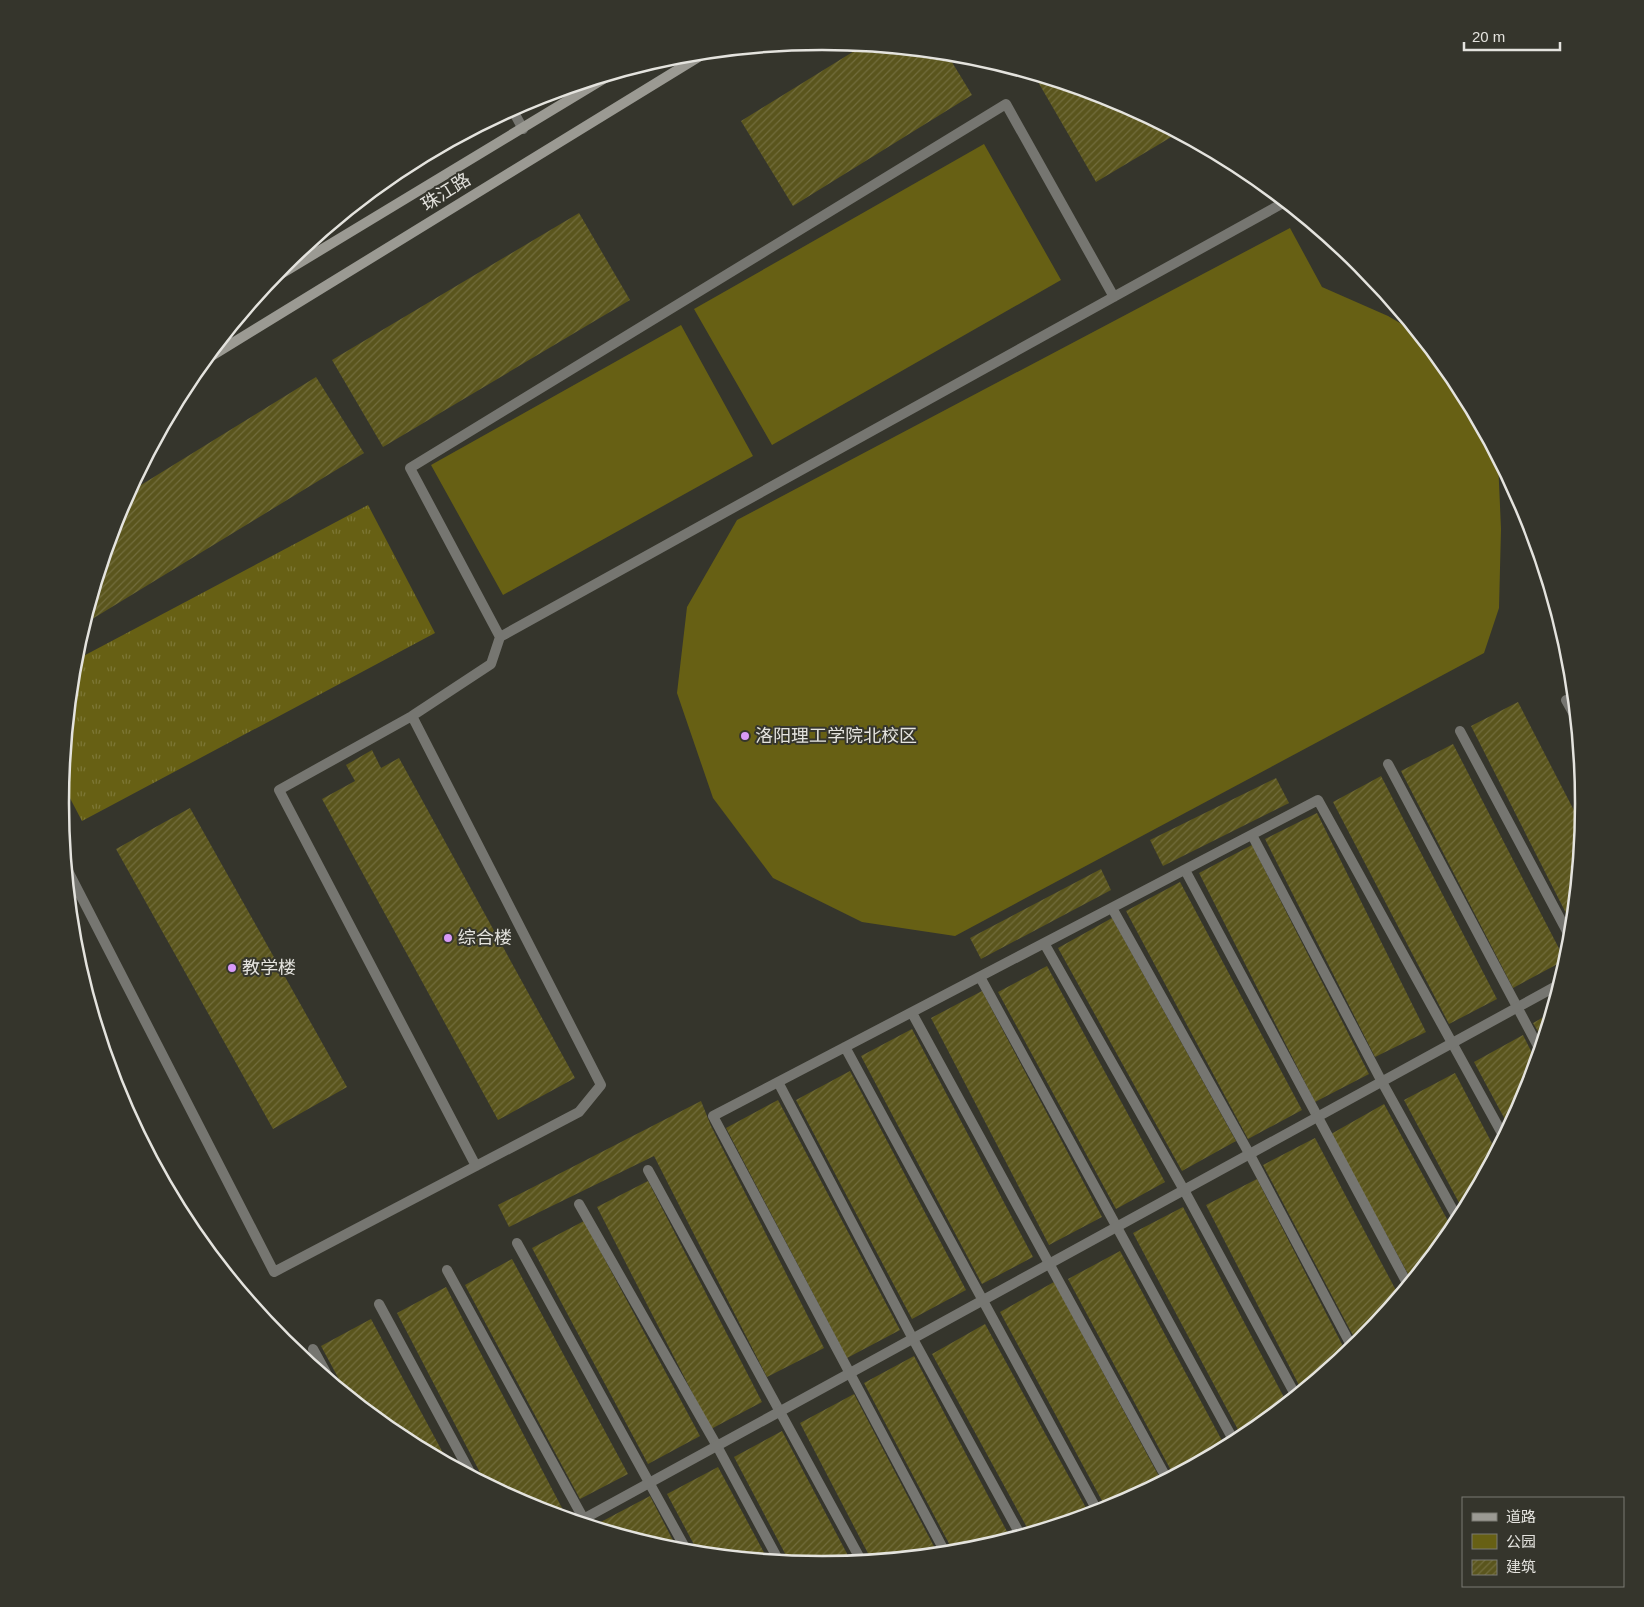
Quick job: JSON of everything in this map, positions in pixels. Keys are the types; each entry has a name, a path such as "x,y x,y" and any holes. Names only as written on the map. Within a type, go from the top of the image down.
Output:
{"main road":[{"name":"珠江路","path":"220,351 691,61"},
{"name":"珠江路","path":"294,266 592,87"}],"street":[{"path":"500,637 410,468 1006,104 1114,296"},
{"path":"516,115 524,129"},
{"path":"476,1166 279,790 412,716 491,664 500,637 1280,205"},
{"path":"1566,700 1569,705"},
{"path":"73,879 274,1272 579,1112 601,1085 412,716"},
{"path":"1460,731 1565,927"},
{"path":"1388,764 1537,1044"},
{"path":"942,1547 712,1116 1318,800 1501,1131"},
{"path":"1252,835 1382,1082 1455,1213"},
{"path":"1185,870 1405,1280"},
{"path":"1112,908 1250,1155 1348,1343"},
{"path":"1044,943 1184,1190 1293,1391"},
{"path":"980,977 1231,1436"},
{"path":"588,1519 651,1482 1552,988"},
{"path":"912,1013 1164,1474"},
{"path":"845,1047 1095,1506"},
{"path":"778,1082 913,1339 1018,1531"},
{"path":"648,1170 858,1556"},
{"path":"579,1204 717,1446 775,1555"},
{"path":"517,1243 684,1544"},
{"path":"447,1270 580,1517"},
{"path":"379,1304 468,1468"},
{"path":"313,1349 324,1369"}],"green space":[{"path":"984,144 1061,280 772,445 694,309"},
{"path":"1290,228 1322,287 1388,316 1404,325 1449,385 1475,427 1498,471 1501,529 1499,608 1484,653 955,936 862,922 773,878 713,798 677,693 687,607 737,520"},
{"path":"681,325 753,456 503,595 431,465"},
{"path":"368,505 435,633 82,821 69,797 70,754 83,656"}],"building":[{"path":"854,51 920,56 951,61 972,95 793,206 741,121"},
{"path":"1038,82 1110,107 1172,137 1096,182"},
{"path":"579,213 630,300 383,447 332,360"},
{"path":"316,377 364,453 91,620 108,561 139,486"},
{"path":"1518,702 1576,814 1574,853 1567,915 1471,726"},
{"path":"1453,744 1561,952 1558,964 1513,988 1401,771"},
{"name":"综合楼","path":"372,750 381,768 399,758 575,1078 498,1120 322,799 355,781 346,765"},
{"path":"1381,776 1497,999 1449,1024 1333,802"},
{"path":"1276,778 1289,803 1163,866 1150,840"},
{"name":"教学楼","path":"190,808 347,1087 273,1129 116,849"},
{"path":"1317,813 1426,1032 1375,1057 1265,839"},
{"path":"1252,845 1369,1074 1315,1102 1199,873"},
{"path":"1101,869 1111,890 981,959 970,938"},
{"path":"1180,882 1302,1110 1248,1139 1126,911"},
{"path":"1112,918 1236,1141 1182,1171 1058,948"},
{"path":"1047,966 1165,1182 1116,1209 998,992"},
{"path":"982,991 1102,1217 1049,1245 931,1018"},
{"path":"1545,1016 1540,1034 1533,1023"},
{"path":"912,1029 1033,1257 982,1284 861,1056"},
{"path":"1523,1035 1533,1054 1505,1120 1474,1062"},
{"path":"850,1071 966,1290 912,1319 796,1100"},
{"path":"1455,1073 1493,1146 1460,1204 1404,1100"},
{"path":"778,1100 900,1330 847,1358 726,1128"},
{"path":"701,1101 711,1126 824,1348 767,1377 654,1156 509,1227 498,1205"},
{"path":"1384,1104 1449,1222 1409,1276 1331,1134"},
{"path":"136,1115 180,1197 146,1137"},
{"path":"1315,1138 1396,1291 1354,1337 1263,1165"},
{"path":"1257,1179 1343,1347 1299,1386 1206,1205"},
{"path":"648,1181 762,1402 711,1429 597,1207"},
{"path":"1183,1207 1284,1398 1239,1431 1133,1233"},
{"path":"584,1221 700,1436 648,1464 532,1248"},
{"path":"1120,1251 1222,1441 1171,1471 1068,1279"},
{"path":"512,1259 628,1474 580,1499 465,1285"},
{"path":"1054,1282 1159,1477 1103,1503 1000,1312"},
{"path":"446,1287 562,1508 559,1509 534,1500 481,1475 397,1313"},
{"path":"371,1319 445,1456 403,1430 341,1383 321,1346"},
{"path":"985,1324 1087,1509 1027,1528 932,1354"},
{"path":"914,1356 1008,1533 950,1546 864,1383"},
{"path":"854,1394 935,1549 869,1555 800,1423"},
{"path":"782,1431 848,1556 786,1556 734,1457"},
{"path":"718,1467 765,1554 695,1546 667,1494"},
{"path":"650,1496 674,1543 627,1531 599,1523"}],"place":[{"name":"洛阳理工学院北校区","path":"745,736"},
{"name":"综合楼","path":"448,938"},
{"name":"教学楼","path":"232,968"}]}
